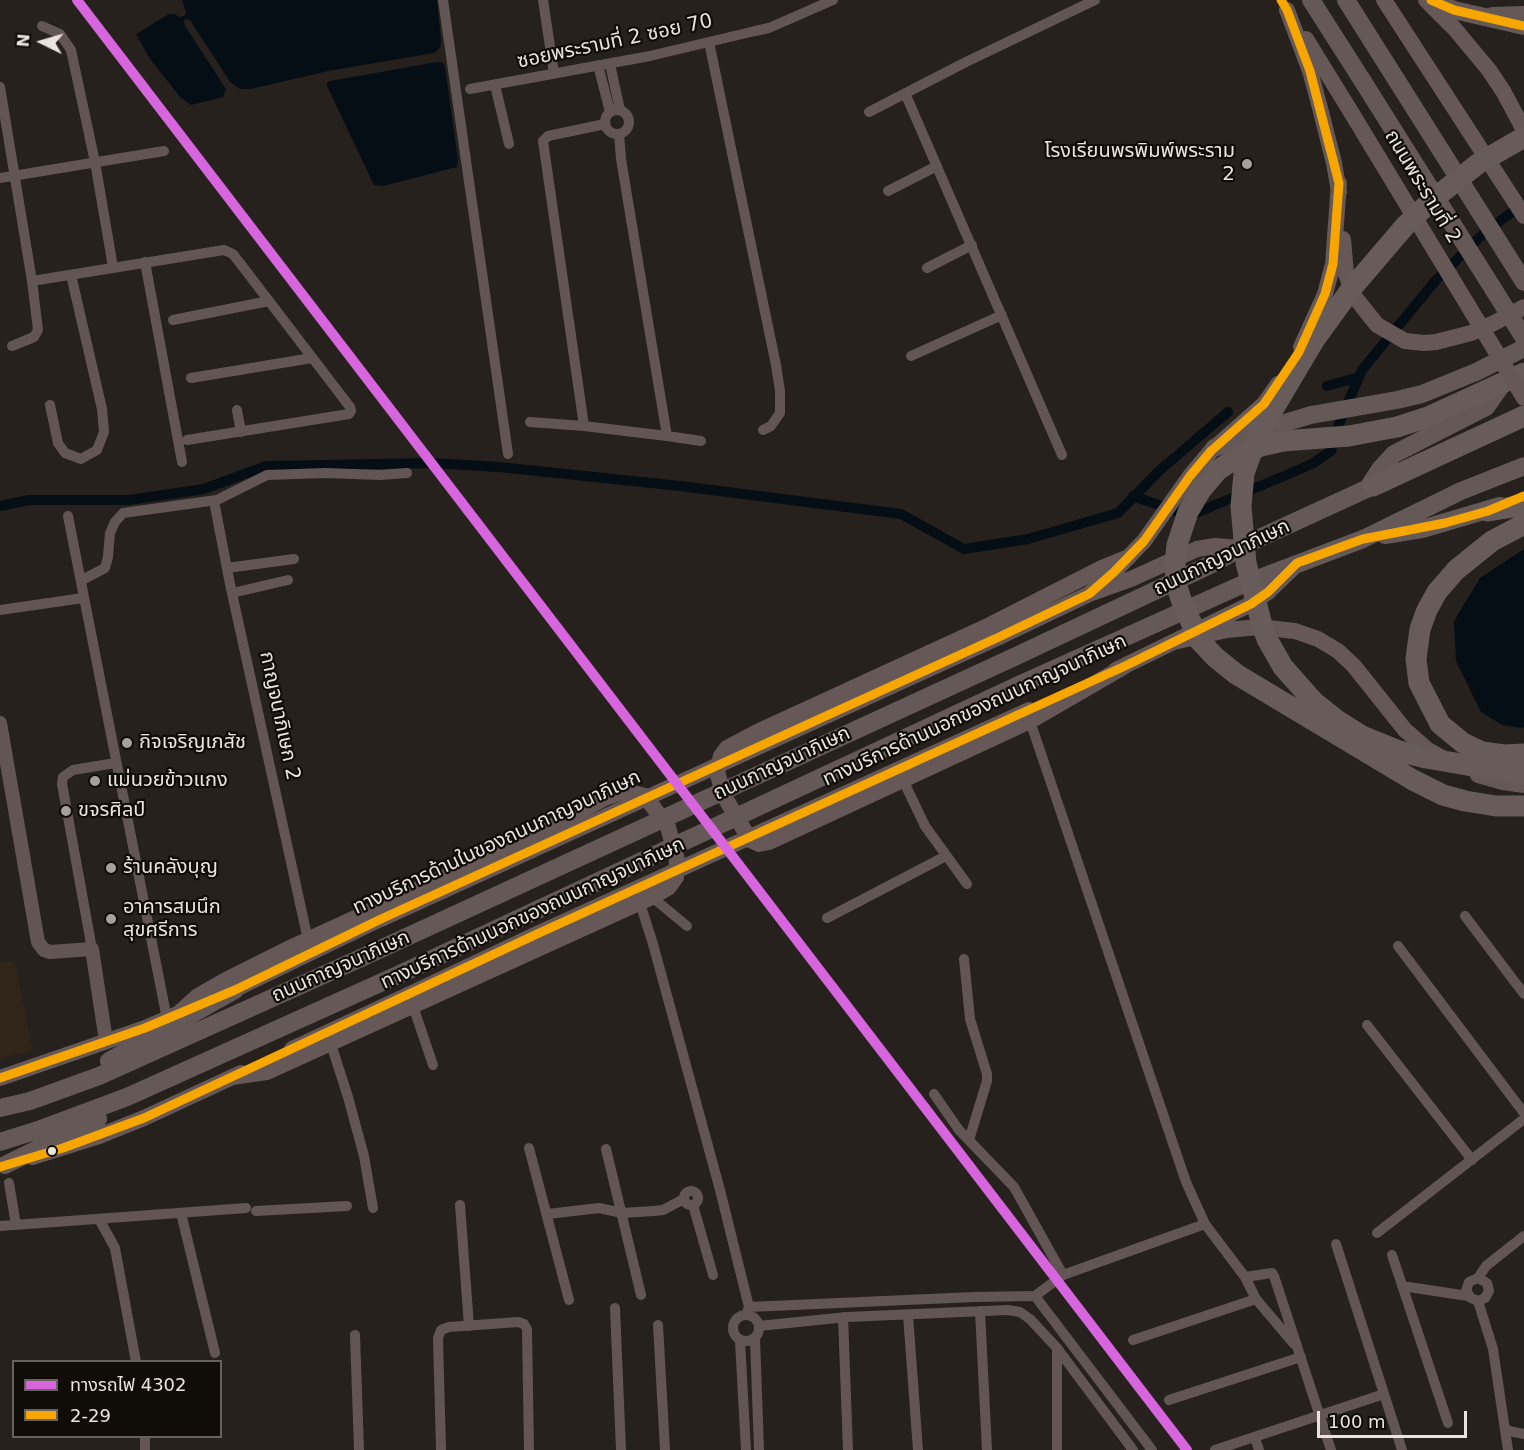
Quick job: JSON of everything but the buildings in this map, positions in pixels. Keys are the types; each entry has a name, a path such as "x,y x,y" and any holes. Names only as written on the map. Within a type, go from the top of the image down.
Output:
{"highway":[{"name":"ถนนพระรามที่ 2","path":"1311,0 1524,338"},
{"name":"ถนนพระรามที่ 2","path":"1346,0 1524,282"},
{"path":"1431,0 1454,10 1524,26"},
{"path":"1524,137 1484,160 1432,200 1405,226 1352,288 1304,357 1258,435 1244,473 1241,506 1249,579 1264,633 1283,667 1314,702 1350,729 1387,747 1426,758 1524,775"},
{"path":"1214,448 1251,433 1332,411 1422,393 1476,372 1524,348"},
{"path":"1524,373 1428,417 1397,427 1349,436 1282,441 1261,446 1239,456 1218,470 1201,490 1188,512 1177,545 1175,564 1176,584 1200,641 1236,674 1413,780 1443,795 1496,806 1524,806"},
{"path":"1370,487 1381,468 1394,454 1486,407 1503,383"},
{"name":"ถนนกาญจนาภิเษก","path":"0,1108 30,1101 99,1076 361,958 1152,593 1240,548 1524,416"},
{"name":"ถนนกาญจนาภิเษก","path":"0,1142 41,1129 142,1090 400,974 1021,684 1239,586 1363,539 1461,491 1524,466"},
{"path":"1488,511 1524,496"},
{"path":"1363,539 1422,529 1488,511 1524,505"},
{"path":"1524,524 1492,541 1456,570 1437,592 1420,629 1416,659 1419,683 1440,724 1463,743 1482,752 1504,755 1524,754"},
{"path":"30,1101 110,1060 235,990"},
{"path":"5,1172 108,1114 142,1090"}],"main road":[{"path":"1384,0 1524,216"},
{"path":"1426,0 1454,28 1488,70 1503,91 1524,130"},
{"path":"1284,5 1310,71 1339,183 1348,283 1362,308 1377,325 1406,341 1436,342 1471,333 1524,307"},
{"name":"ถนนพระรามที่ 2","path":"1284,5 1524,398"},
{"path":"1476,16 1524,14"},
{"path":"1089,594 1144,541 1176,495 1214,448 1264,404 1299,351 1325,294 1333,264 1339,183"},
{"name":"ทางบริการด้านในของถนนกาญจนาภิเษก","path":"0,1078 106,1041 235,990 381,919 1089,594 1131,579 1197,549 1215,546 1240,548"},
{"path":"1030,715 903,780 769,842 759,844 750,840 732,813 724,796 717,771 720,756 727,748 757,732 990,625 1102,568 1129,557"},
{"name":"ทางบริการด้านนอกของถนนกาญจนาภิเษก","path":"5,1172 144,1118 232,1077 411,1001 569,919 1030,715 1251,604 1268,592 1297,563"},
{"path":"1178,641 1227,630 1259,627 1295,631 1318,639 1338,651 1353,666 1406,730 1428,750 1456,767 1503,782 1524,785"},
{"path":"172,1016 198,996 308,940 530,838 605,798 619,793 645,796 668,827 677,860 676,877 669,887 646,900 411,1001 332,1044 267,1072 232,1077"}],"street":[{"path":"443,0 508,454"},
{"path":"543,0 554,73"},
{"name":"ซอยพระรามที่ 2 ซอย 70","path":"470,89 604,65 769,28 833,0"},
{"path":"869,112 1095,0"},
{"path":"42,26 60,34 71,50 95,162 113,267"},
{"path":"709,42 777,374 780,413 771,426 763,430"},
{"path":"604,65 615,111"},
{"path":"495,85 509,144"},
{"path":"0,87 33,281 37,335 12,346"},
{"path":"905,93 1062,455"},
{"path":"615,111 626,114 629,121 625,131 619,134 611,133 605,124 606,118 615,111"},
{"path":"584,426 543,141 548,136 605,124"},
{"path":"619,134 621,159 667,436"},
{"path":"0,178 164,151"},
{"path":"888,191 937,166"},
{"path":"927,268 972,245"},
{"path":"33,281 224,250 232,254 351,411 349,414 187,441"},
{"path":"145,262 182,462"},
{"path":"50,405 58,443 65,453 81,459 97,450 104,432 102,409 71,275"},
{"path":"173,320 269,301"},
{"path":"911,356 1002,315"},
{"path":"191,378 312,358"},
{"path":"237,410 241,432"},
{"path":"530,422 584,426 700,441"},
{"path":"81,580 105,568 110,533 115,522 123,513 214,501 267,475 407,473"},
{"name":"กาญจนาภิเษก 2","path":"214,501 308,940"},
{"path":"68,516 116,763 172,1016"},
{"path":"227,568 294,559"},
{"path":"232,593 288,580"},
{"path":"0,610 83,598"},
{"path":"1030,715 1186,1182 1205,1224 1245,1277 1256,1299 1300,1354"},
{"path":"0,723 38,942 44,950 50,952 92,949"},
{"path":"106,1041 62,784 63,777 73,770 116,763"},
{"path":"903,780 925,826 967,884"},
{"path":"827,918 946,856"},
{"path":"646,900 687,926"},
{"path":"646,900 656,955 720,1190 748,1311 757,1320 759,1326 759,1332 755,1338 746,1342 740,1341"},
{"path":"1465,916 1524,994"},
{"path":"1398,946 1524,1113"},
{"path":"964,959 970,1019 987,1074 987,1081 969,1140"},
{"path":"411,1001 433,1065"},
{"path":"1367,1024 1472,1160"},
{"path":"332,1044 363,1154 373,1208"},
{"path":"934,1094 951,1121 1014,1187 1064,1275"},
{"path":"1377,1233 1524,1119"},
{"path":"529,1148 570,1300"},
{"path":"606,1149 641,1295"},
{"path":"5,1172 16,1225"},
{"path":"548,1214 599,1208 622,1213 654,1212 720,1190"},
{"path":"692,1200 712,1275"},
{"path":"459,1204 469,1326"},
{"path":"0,1226 181,1213 347,1206"},
{"path":"181,1213 215,1353"},
{"path":"99,1219 115,1248 136,1360"},
{"path":"746,1450 740,1341 733,1331 733,1325 740,1316 748,1311 962,1297 1035,1296 1064,1275 1205,1224"},
{"path":"1508,1450 1493,1349 1467,1286 1473,1279 1478,1278 1486,1266 1524,1236"},
{"path":"1336,1244 1402,1450"},
{"path":"1392,1254 1448,1423"},
{"path":"1245,1277 1272,1274 1274,1276 1331,1450"},
{"path":"1402,1286 1485,1298 1489,1291 1486,1283 1478,1278"},
{"path":"1035,1296 1152,1450"},
{"path":"1133,1340 1256,1299"},
{"path":"615,1308 621,1450"},
{"path":"759,1326 843,1317 1008,1310 1020,1312 1030,1319 1057,1348 1133,1450"},
{"path":"980,1311 987,1450"},
{"path":"908,1315 918,1450"},
{"path":"843,1317 848,1450"},
{"path":"441,1450 438,1338 441,1330 448,1327 518,1322 524,1324 527,1329 529,1450"},
{"path":"658,1325 665,1450"},
{"path":"355,1335 359,1450"},
{"path":"755,1338 759,1450"},
{"path":"1057,1348 1057,1450"},
{"path":"1169,1400 1300,1354"},
{"path":"1215,1450 1384,1394"},
{"path":"1505,1430 1524,1434"},
{"path":"1255,1438 1259,1450"}],"shaded area":[{"path":"182,0 437,0 440,48 434,53 328,71 251,89 240,89 230,82 190,20 185,19 185,26 226,89 223,97 191,105 181,98 150,59 136,34 169,14 184,16 186,12"},
{"path":"437,62 443,63 445,67 458,160 457,167 383,186 374,185 327,83"},
{"path":"1524,549 1524,727 1522,728 1502,725 1481,712 1456,661 1454,621 1480,578"},
{"path":"0,962 15,962 33,1051 0,1058"}],"waterway":[{"path":"1133,496 1179,512 1194,514 1312,464 1331,451 1339,424 1362,370 1436,280 1485,232 1523,204"},
{"path":"1327,386 1359,377"},
{"path":"0,506 29,500 129,500 204,489 266,466 431,463 499,467 680,486 901,514 964,549 1028,539 1118,513 1159,471 1228,412"}],"rail line":[{"name":"4302","path":"77,0 1187,1450"}],"transit line":[{"name":"2-29","path":"0,1078 145,1028 235,990 381,919 1089,594 1144,541 1190,476 1211,451 1264,404 1299,352 1325,294 1333,264 1339,183 1310,71 1281,0"},
{"name":"2-29","path":"1431,0 1454,10 1524,26"},
{"name":"2-29","path":"0,1167 63,1148 144,1118 537,934 1125,666 1251,604 1268,592 1297,563 1363,539 1445,523 1488,511 1524,496"}],"place":[{"name":"โรงเรียนพรพิมพ์พระราม 2","path":"1247,164"},
{"name":"กิจเจริญเภสัช","path":"127,743"},
{"name":"แม่นวยข้าวแกง","path":"95,781"},
{"name":"ขจรศิลป์","path":"66,811"},
{"name":"ร้านคลังบุญ","path":"111,868"},
{"name":"อาคารสมนึก สุขศรีการ","path":"111,919"}]}
